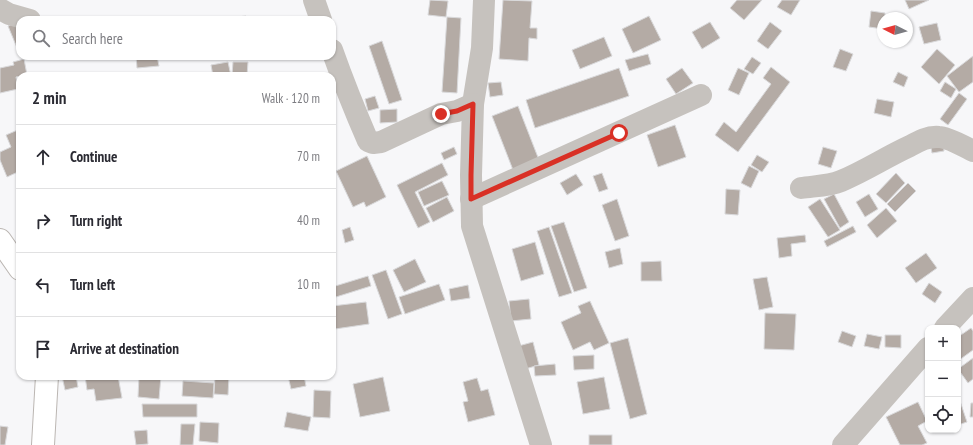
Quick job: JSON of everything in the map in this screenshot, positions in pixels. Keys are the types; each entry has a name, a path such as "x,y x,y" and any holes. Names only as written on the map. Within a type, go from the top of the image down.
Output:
{"main road":[{"path":"0,240 16,263"},
{"path":"42,445 47,380"}],"street":[{"path":"314,0 320,16"},
{"path":"484,0 482,48 473,104 471,175 472,226 541,445"},
{"path":"0,8 9,14 16,16"},
{"path":"336,60 362,128 368,140 373,143 380,142 441,114 457,111 473,104"},
{"path":"471,199 701,95"},
{"path":"801,188 839,182 926,138 941,137 973,151"},
{"path":"948,325 973,298"},
{"path":"842,445 925,351"}],"building":[{"path":"430,0 448,1 446,17 428,15"},
{"path":"503,0 532,1 530,28 537,28 537,39 529,38 528,61 499,59"},
{"path":"737,0 762,0 744,20 730,8"},
{"path":"782,0 800,0 791,15 777,7"},
{"path":"905,0 929,0 909,9"},
{"path":"871,11 878,12 877,28 869,27"},
{"path":"649,16 661,40 633,53 622,29"},
{"path":"447,17 461,18 457,93 442,92"},
{"path":"710,22 720,38 702,49 692,32"},
{"path":"770,22 782,31 768,49 757,41"},
{"path":"16,23 16,45 8,26"},
{"path":"937,23 941,40 924,44 919,27"},
{"path":"604,37 612,56 580,69 572,50"},
{"path":"382,41 402,100 389,104 369,46"},
{"path":"840,49 853,54 846,71 833,67"},
{"path":"937,49 955,65 939,84 921,67"},
{"path":"648,54 651,64 629,71 625,60"},
{"path":"973,56 973,82 959,92 947,76"},
{"path":"752,57 761,63 753,74 744,69"},
{"path":"24,60 26,72 16,72 16,89 0,93 0,68 14,65 13,62"},
{"path":"136,60 158,60 159,66 137,68"},
{"path":"228,62 230,72 212,72 211,65"},
{"path":"233,62 248,62 247,72 232,72"},
{"path":"771,67 790,82 738,152 715,135 724,122 736,132 771,84 763,78"},
{"path":"619,68 629,96 535,128 526,100"},
{"path":"682,68 693,83 676,94 666,79"},
{"path":"738,68 749,73 739,95 728,90"},
{"path":"898,72 908,77 904,87 893,82"},
{"path":"501,82 503,95 490,97 488,83"},
{"path":"945,82 956,89 951,98 940,91"},
{"path":"959,93 967,99 948,125 940,119"},
{"path":"375,96 379,108 368,111 365,99"},
{"path":"877,99 894,102 891,117 874,113"},
{"path":"518,106 539,160 513,170 492,116"},
{"path":"397,109 397,122 380,123 380,110"},
{"path":"675,125 686,157 658,167 647,135"},
{"path":"16,131 16,173 7,177 0,160 0,152 11,147 6,135"},
{"path":"943,140 944,151 932,153 930,142"},
{"path":"454,147 457,154 444,160 441,153"},
{"path":"823,147 837,151 831,168 818,164"},
{"path":"757,155 769,162 762,172 751,165"},
{"path":"367,156 386,197 366,207 364,202 353,207 336,171"},
{"path":"442,163 448,175 415,192 430,222 418,228 397,185"},
{"path":"749,166 759,171 751,188 741,183"},
{"path":"602,173 608,189 599,192 593,176"},
{"path":"896,173 905,183 886,203 876,194"},
{"path":"576,174 583,185 567,195 560,183"},
{"path":"442,181 449,195 424,206 418,192"},
{"path":"908,183 916,191 895,212 887,204"},
{"path":"726,189 740,190 738,215 725,214"},
{"path":"834,194 849,222 840,228 824,199"},
{"path":"869,194 878,209 865,217 856,202"},
{"path":"447,197 454,211 433,222 426,208"},
{"path":"617,199 629,236 615,241 602,205"},
{"path":"820,199 840,230 828,237 808,207"},
{"path":"886,208 897,221 877,238 867,225"},
{"path":"564,222 587,288 574,292 551,226"},
{"path":"853,226 856,232 827,247 824,241"},
{"path":"350,227 354,240 345,243 342,230"},
{"path":"549,227 572,293 559,297 537,231"},
{"path":"805,235 806,242 791,244 792,256 779,258 777,238"},
{"path":"535,242 544,274 521,281 512,249"},
{"path":"620,248 623,264 609,268 605,252"},
{"path":"926,253 937,268 916,283 905,268"},
{"path":"415,259 426,282 404,292 393,270"},
{"path":"661,261 662,281 641,281 641,262"},
{"path":"386,270 402,314 388,319 372,275"},
{"path":"368,276 371,286 336,297 336,286"},
{"path":"767,277 773,307 759,310 753,279"},
{"path":"929,283 942,292 935,303 922,294"},
{"path":"439,284 445,300 405,314 399,297"},
{"path":"468,285 470,298 451,301 449,289"},
{"path":"529,299 531,319 511,321 509,301"},
{"path":"590,301 609,343 594,350 590,342 573,350 561,322 581,313 578,306"},
{"path":"366,302 369,324 336,329 336,306"},
{"path":"765,313 796,314 794,350 764,349"},
{"path":"971,328 973,331 973,350 961,359 961,335"},
{"path":"842,331 856,336 852,347 838,342"},
{"path":"867,334 882,337 879,349 864,346"},
{"path":"885,335 901,335 901,348 885,347"},
{"path":"628,338 647,414 630,419 610,343"},
{"path":"533,342 539,365 518,371 511,348"},
{"path":"594,355 594,369 574,370 573,356"},
{"path":"973,358 973,379 968,383 961,373 961,367"},
{"path":"555,364 556,375 535,376 534,366"},
{"path":"383,377 390,411 360,417 353,384"},
{"path":"604,377 610,409 583,414 577,382"},
{"path":"477,378 481,391 488,389 495,415 468,422 463,402 468,401 463,382"},
{"path":"63,380 77,380 78,387 65,390"},
{"path":"86,380 119,380 122,398 96,401 94,389 87,390"},
{"path":"139,380 161,380 159,399 138,397"},
{"path":"215,380 229,380 228,395 214,394"},
{"path":"289,380 305,380 306,386 291,389"},
{"path":"183,381 214,383 213,398 182,396"},
{"path":"314,390 331,391 330,418 313,417"},
{"path":"918,402 925,417 925,422 918,426 927,443 922,445 900,445 886,417"},
{"path":"971,403 973,403 973,417 970,417"},
{"path":"142,404 197,404 197,417 143,417"},
{"path":"961,404 967,422 961,424"},
{"path":"287,412 311,417 308,431 284,427"},
{"path":"200,422 219,423 218,443 199,441"},
{"path":"181,424 195,424 193,445 180,445"},
{"path":"0,426 8,427 5,445 0,445"},
{"path":"147,430 148,444 136,445 134,431"},
{"path":"589,435 612,435 612,445 589,445"}],"route":[{"path":"441,114 457,111 473,104 471,199 619,133"}]}
